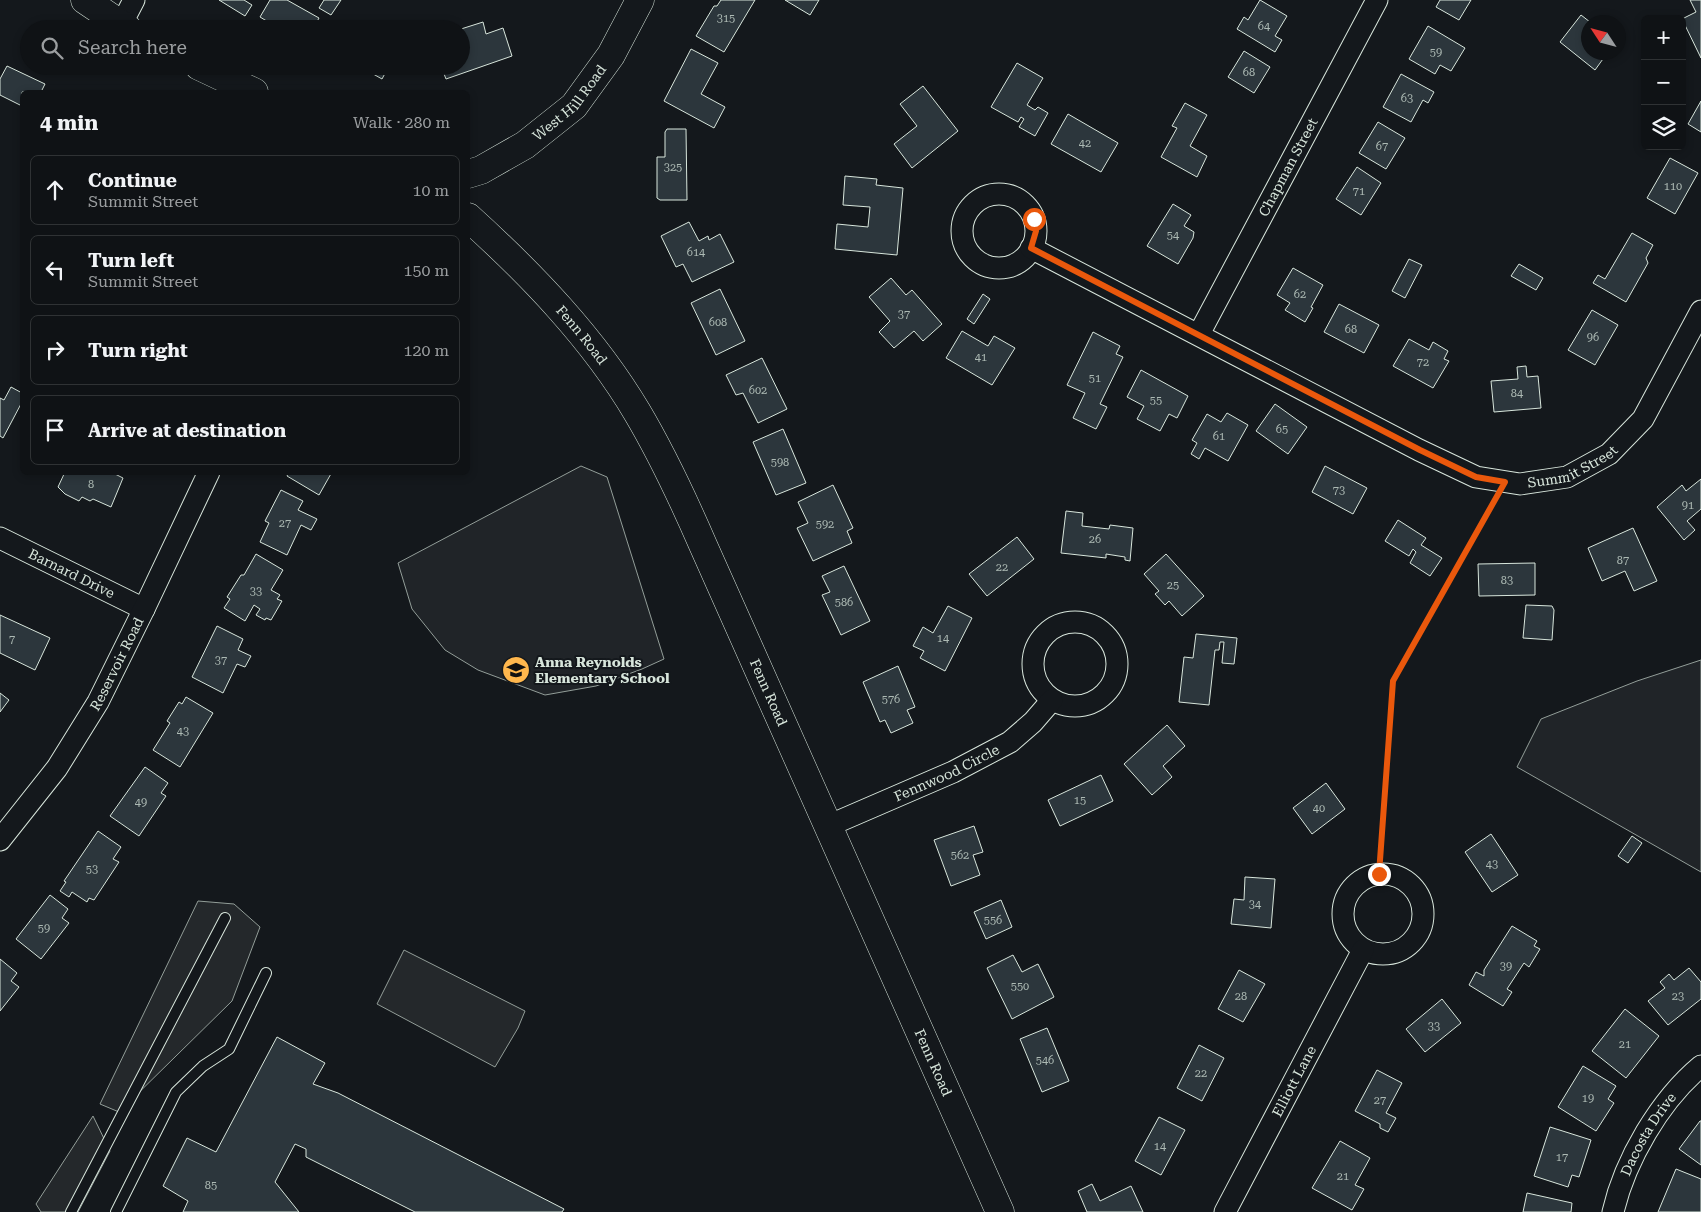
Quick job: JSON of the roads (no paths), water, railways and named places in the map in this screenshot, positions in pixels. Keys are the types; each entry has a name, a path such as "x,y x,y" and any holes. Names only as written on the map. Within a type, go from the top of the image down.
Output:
{"street":[{"path":"85,0 114,20"},
{"path":"127,20 134,0"},
{"name":"West Hill Road","path":"470,173 481,170 525,145 574,106 611,55 640,0"},
{"name":"Chapman Street","path":"1199,334 1377,0"},
{"path":"218,75 250,90"},
{"name":"Fenn Road","path":"470,219 517,263 556,305 587,341 636,410 677,487 1000,1212"},
{"name":"Summit Street","path":"1031,248 1476,477 1520,484 1567,477 1609,454 1643,419 1701,310"},
{"name":"Reservoir Road","path":"0,840 56,768 98,702 208,475"},
{"name":"Barnard Drive","path":"0,538 144,609"},
{"name":"Fennwood Circle","path":"828,826 953,772 1010,742 1033,722 1052,700"},
{"path":"1389,874 1399,877 1414,889 1420,898 1423,908 1421,928 1410,944 1393,954 1383,955 1363,950 1348,936 1342,917 1346,897 1352,888 1369,876 1389,874"},
{"name":"Elliott Lane","path":"1225,1212 1363,950"},
{"name":"Dacosta Drive","path":"1613,1212 1618,1192 1648,1126 1690,1075 1701,1066"}],"lane":[{"path":"71,1212 225,918"},
{"path":"116,1212 176,1092 203,1066 229,1049 266,973"}],"place":[{"name":"Anna Reynolds Elementary School","path":"516,670"}]}
